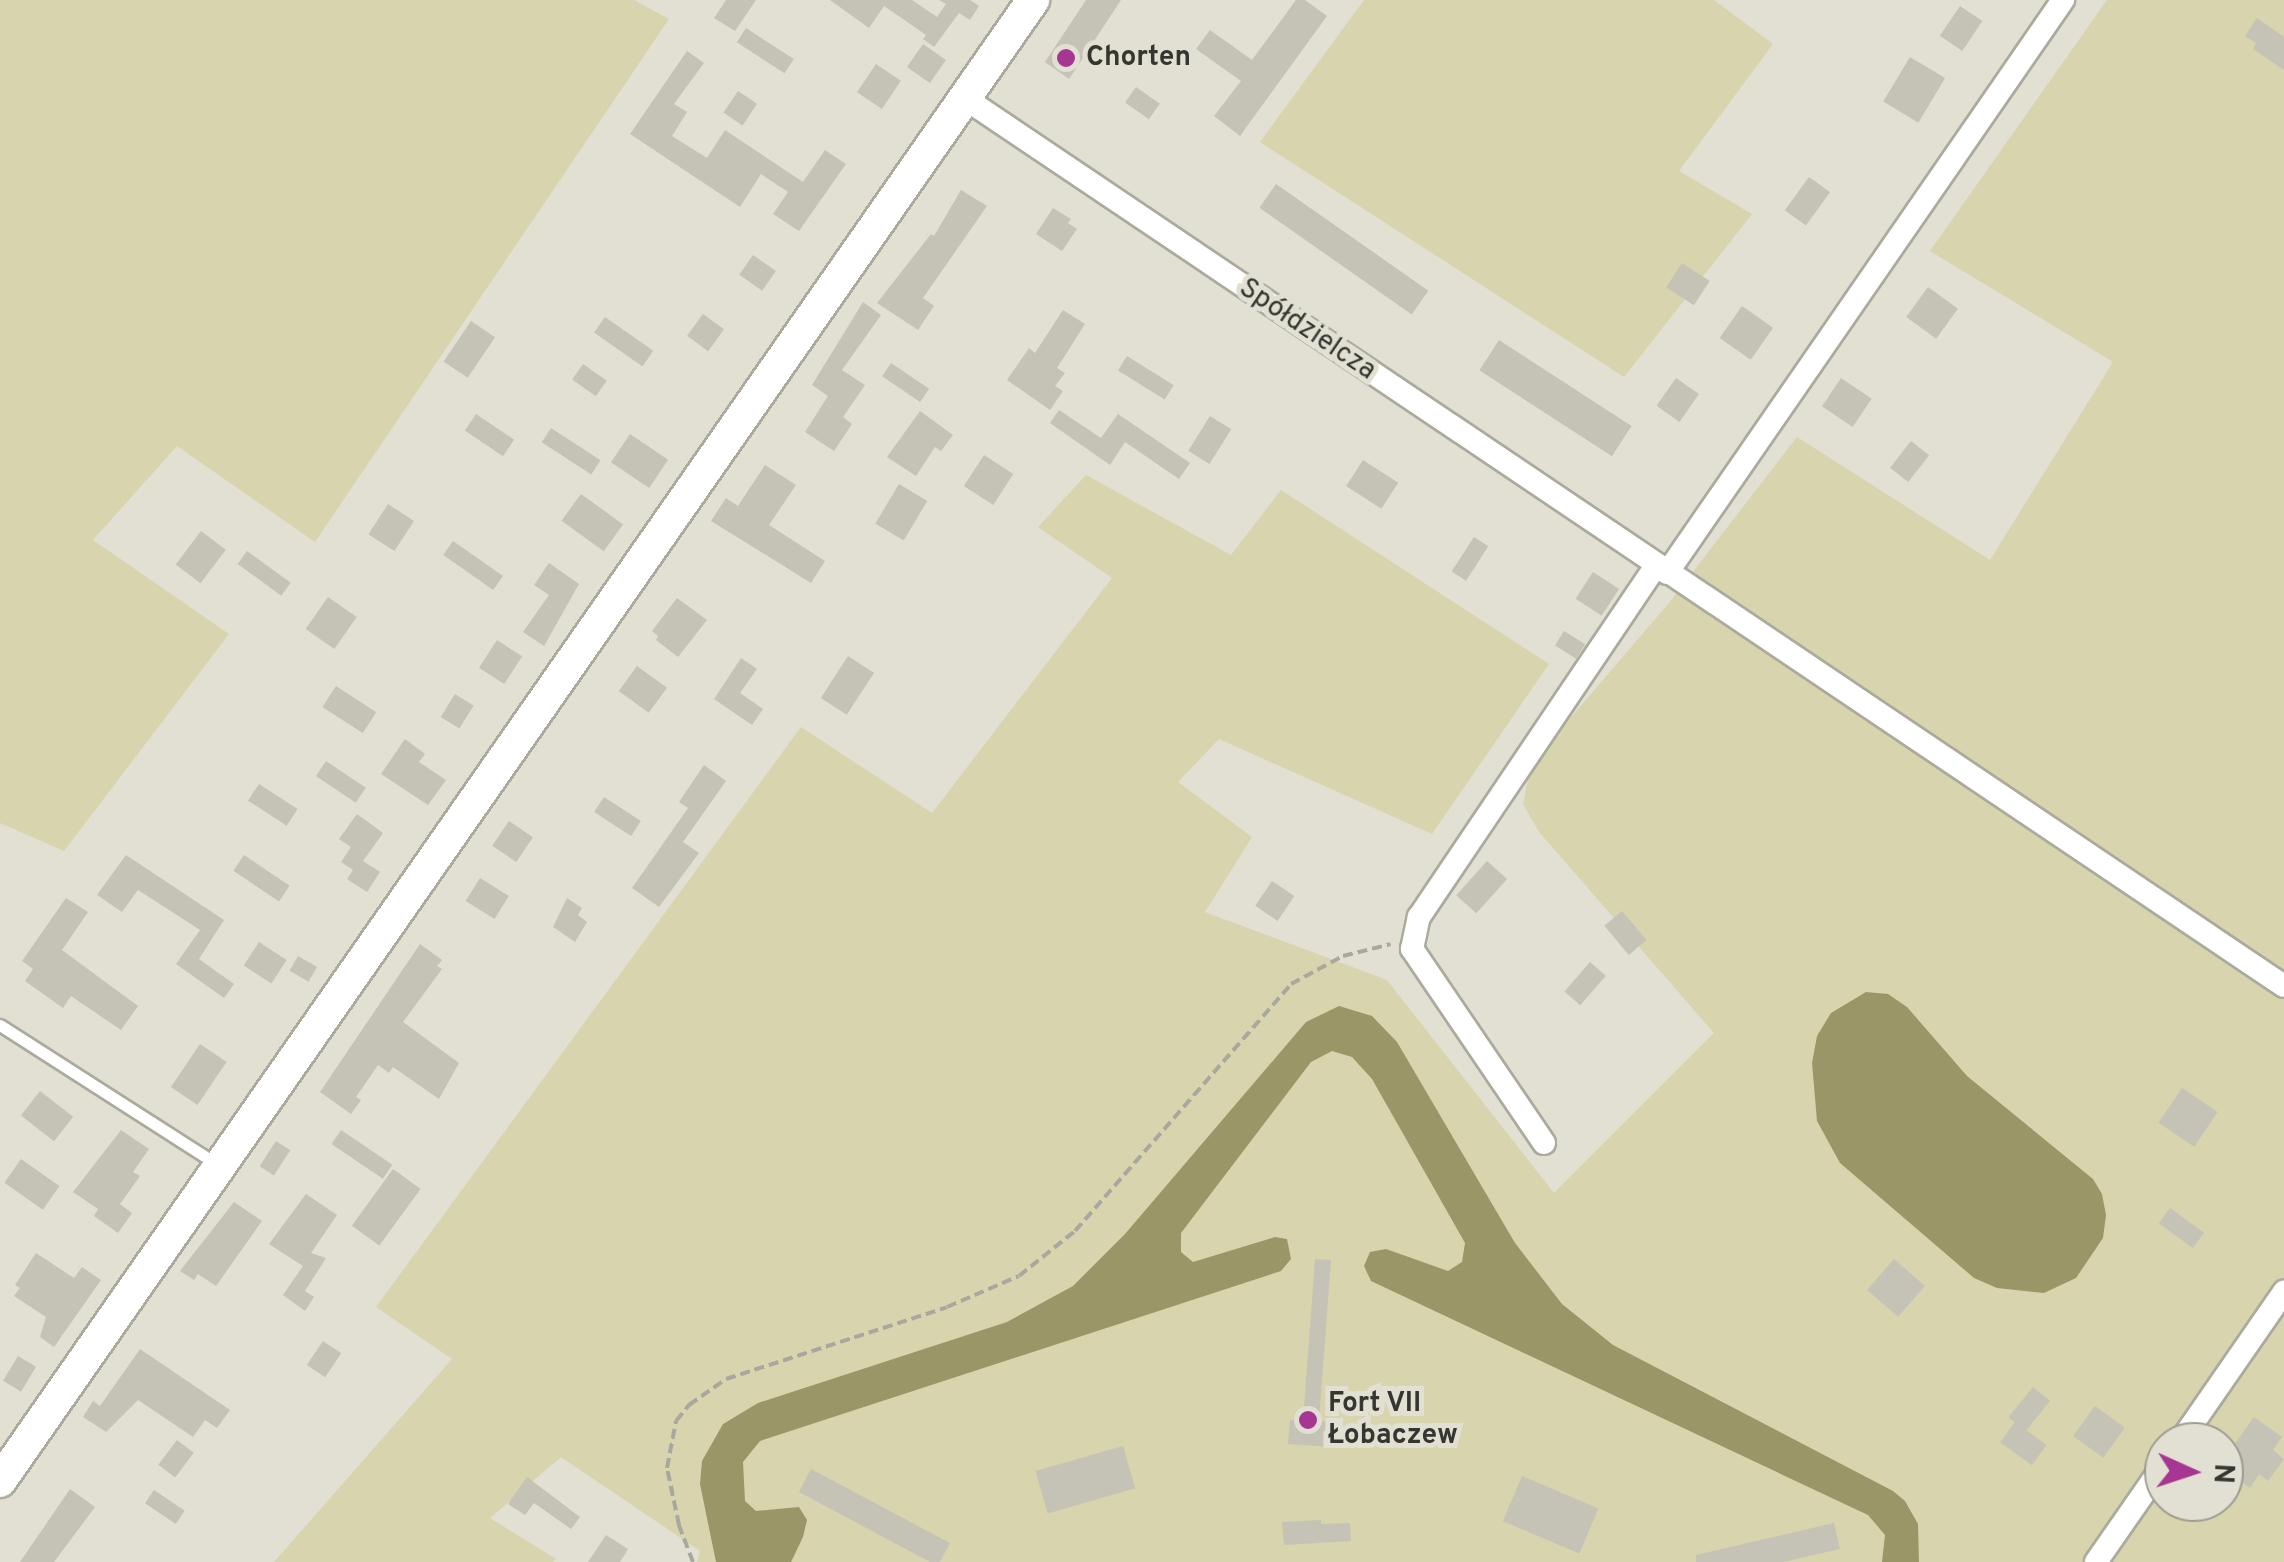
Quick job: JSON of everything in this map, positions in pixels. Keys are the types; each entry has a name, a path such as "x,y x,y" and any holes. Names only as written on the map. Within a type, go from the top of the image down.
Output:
{"main road":[{"path":"0,1480 1033,0"}],"street":[{"path":"1544,1142 1412,949 1419,917 1658,567 2063,0"},
{"name":"Spółdzielcza","path":"963,97 2284,986"},
{"path":"2194,1422 2284,1292"},
{"path":"2096,1562 2144,1493"}],"lane":[{"path":"0,1025 219,1166"}],"path":[{"path":"693,1562 679,1526 667,1468 676,1421 688,1405 726,1380 947,1307 1019,1276 1075,1231 1291,984 1343,956 1414,937"}],"shaded area":[{"path":"0,0 634,0 669,19 315,542 177,446 93,540 229,634 64,851 0,823"},
{"path":"1364,0 1714,0 1773,44 1679,171 1752,214 1624,377 1260,142"},
{"path":"2107,0 2284,0 2284,1562 697,1562 700,1551 561,1457 490,1518 556,1559 553,1562 274,1562 452,1359 376,1307 801,727 932,813 1112,578 1038,527 1086,475 1231,555 1281,490 1549,664 1432,834 1219,739 1178,782 1252,837 1205,912 1387,980 1554,1193 1714,1033 1539,832 1523,804 1531,764 1668,604 1797,437 1990,560 2113,362 1930,251"},
{"path":"1866,992 1888,994 1907,1007 1967,1076 2093,1179 2102,1194 2106,1215 2103,1238 2076,1278 2044,1293 1997,1288 1974,1278 1840,1163 1817,1121 1812,1063 1817,1036 1831,1013"},
{"path":"1339,1006 1372,1016 1397,1042 1515,1243 1562,1304 1613,1345 1893,1491 1905,1501 1918,1524 1919,1562 1882,1562 1885,1535 1868,1515 1371,1281 1364,1266 1370,1252 1386,1249 1448,1271 1462,1262 1465,1243 1372,1079 1352,1057 1332,1051 1311,1062 1181,1233 1181,1252 1193,1262 1275,1237 1287,1239 1291,1259 1281,1271 760,1441 743,1462 745,1501 756,1511 799,1507 807,1520 803,1537 791,1562 716,1562 700,1484 702,1461 723,1424 758,1403 1007,1322 1073,1286 1125,1234 1306,1022"}],"building":[{"path":"726,0 756,0 735,31 714,18"},
{"path":"830,0 912,0 937,17 946,4 939,0 970,0 979,6 970,20 959,13 934,47 923,39 926,35 884,6 869,28"},
{"path":"1086,0 1121,0 1069,79 1045,62"},
{"path":"1296,0 1305,0 1327,16 1240,136 1214,116 1241,81 1196,49 1210,30 1252,60"},
{"path":"1960,6 1982,21 1962,51 1940,36"},
{"path":"2257,18 2284,37 2284,70 2253,49 2256,43 2245,36"},
{"path":"746,28 794,59 785,73 737,42"},
{"path":"923,44 946,60 930,83 907,67"},
{"path":"687,51 704,63 674,104 687,112 672,136 707,158 725,130 803,182 825,150 846,164 799,231 773,214 788,192 761,174 740,207 630,134"},
{"path":"1910,57 1945,78 1918,123 1883,102"},
{"path":"876,64 901,81 882,109 857,92"},
{"path":"1136,87 1160,104 1149,119 1125,103"},
{"path":"738,91 757,104 743,125 723,113"},
{"path":"1809,177 1830,192 1806,225 1785,210"},
{"path":"1276,184 1428,291 1412,314 1259,208"},
{"path":"961,190 987,206 923,298 934,306 918,330 877,303 931,234 934,236"},
{"path":"1053,208 1071,219 1068,223 1077,229 1062,251 1036,234"},
{"path":"753,255 776,271 762,291 739,275"},
{"path":"1682,263 1710,281 1694,305 1666,287"},
{"path":"1928,287 1958,309 1936,339 1906,317"},
{"path":"863,302 881,315 842,370 865,385 843,417 852,424 834,451 805,432 828,396 812,385"},
{"path":"1742,306 1773,328 1751,360 1720,338"},
{"path":"1063,310 1085,324 1057,368 1065,373 1055,386 1063,391 1050,410 1007,380 1029,348 1035,353"},
{"path":"703,314 724,329 708,351 687,336"},
{"path":"605,317 653,351 642,366 594,333"},
{"path":"471,321 495,337 468,378 444,362"},
{"path":"1499,340 1632,426 1612,456 1479,370"},
{"path":"1127,356 1174,385 1165,400 1118,370"},
{"path":"891,363 929,389 920,402 882,376"},
{"path":"583,364 607,381 596,396 572,380"},
{"path":"1676,378 1699,394 1679,422 1656,406"},
{"path":"1841,378 1872,399 1853,427 1822,406"},
{"path":"1059,410 1101,438 1118,414 1190,463 1179,479 1125,442 1110,465 1050,423"},
{"path":"920,411 953,435 941,451 935,447 916,476 887,457"},
{"path":"476,414 514,440 503,456 465,431"},
{"path":"1210,416 1231,429 1209,464 1188,451"},
{"path":"551,428 600,460 591,474 542,442"},
{"path":"630,434 668,460 649,488 611,462"},
{"path":"1911,441 1929,455 1908,482 1890,468"},
{"path":"984,455 1013,474 993,505 964,486"},
{"path":"1363,460 1398,483 1381,509 1346,486"},
{"path":"765,465 796,485 769,525 825,561 811,583 711,521 726,498 738,506"},
{"path":"899,484 927,501 904,540 875,523"},
{"path":"581,494 623,525 604,551 562,521"},
{"path":"388,504 414,521 394,551 368,534"},
{"path":"201,531 226,550 200,583 176,565"},
{"path":"1474,537 1488,546 1466,581 1452,571"},
{"path":"453,541 503,576 493,590 443,555"},
{"path":"247,551 291,583 281,596 238,564"},
{"path":"549,563 579,584 544,646 523,632 549,595 534,585"},
{"path":"1593,572 1619,589 1602,616 1576,599"},
{"path":"328,597 357,617 334,649 306,629"},
{"path":"677,598 707,620 678,657 656,640 658,636 652,631"},
{"path":"1564,631 1585,644 1576,659 1555,645"},
{"path":"497,640 522,656 504,684 479,668"},
{"path":"848,656 874,673 847,715 821,698"},
{"path":"741,658 757,669 740,693 763,709 752,725 714,699"},
{"path":"637,666 667,688 649,713 619,691"},
{"path":"336,686 376,712 363,733 322,707"},
{"path":"455,694 474,706 459,729 441,717"},
{"path":"405,739 425,754 419,762 446,780 428,805 381,774"},
{"path":"326,761 366,788 356,803 316,776"},
{"path":"704,765 726,781 683,842 699,853 659,907 632,888 688,808 679,802"},
{"path":"259,784 298,809 287,826 248,801"},
{"path":"604,797 641,821 631,836 594,812"},
{"path":"357,814 383,833 363,861 380,872 367,892 347,879 353,870 341,862 351,847 339,839"},
{"path":"509,821 533,837 516,862 492,846"},
{"path":"126,855 224,920 199,959 234,984 224,998 176,964 200,930 138,890 122,912 97,895"},
{"path":"244,855 290,886 279,902 233,871"},
{"path":"1487,861 1507,879 1476,913 1456,895"},
{"path":"480,878 509,896 495,919 466,901"},
{"path":"1272,881 1294,896 1278,921 1255,906"},
{"path":"66,898 88,912 62,950 138,1006 121,1030 71,996 63,1008 25,981 33,969 22,961"},
{"path":"567,898 582,908 578,915 587,922 575,942 553,927"},
{"path":"1622,911 1646,940 1629,955 1604,926"},
{"path":"259,942 287,960 271,983 244,965"},
{"path":"420,944 442,960 437,966 442,969 403,1022 459,1063 439,1099 393,1067 389,1073 378,1065 356,1097 361,1100 351,1114 320,1092"},
{"path":"298,956 317,967 309,982 290,971"},
{"path":"1590,962 1606,976 1580,1005 1564,991"},
{"path":"200,1044 227,1062 197,1105 171,1087"},
{"path":"2182,1088 2218,1112 2194,1147 2159,1123"},
{"path":"40,1091 73,1117 54,1141 21,1115"},
{"path":"121,1130 149,1149 133,1172 140,1176 120,1204 132,1213 118,1233 94,1216 98,1209 73,1192"},
{"path":"341,1130 392,1165 383,1179 331,1144"},
{"path":"276,1141 290,1150 274,1175 260,1166"},
{"path":"21,1159 60,1186 43,1210 4,1183"},
{"path":"393,1169 421,1189 379,1246 352,1226"},
{"path":"306,1194 337,1215 311,1253 326,1258 305,1291 314,1297 305,1311 283,1295 303,1266 269,1244"},
{"path":"234,1202 262,1221 216,1286 198,1274 194,1280 180,1271"},
{"path":"2170,1208 2204,1233 2193,1248 2159,1223"},
{"path":"36,1253 74,1278 82,1267 101,1280 54,1347 40,1337 46,1317 14,1296 20,1288 15,1285"},
{"path":"1315,1259 1331,1260 1319,1421 1333,1422 1332,1447 1288,1444 1290,1420 1303,1421"},
{"path":"1894,1259 1925,1286 1898,1317 1867,1290"},
{"path":"323,1341 341,1353 325,1377 307,1365"},
{"path":"140,1349 230,1410 217,1428 205,1420 193,1437 138,1400 106,1432 83,1417 93,1401 100,1406"},
{"path":"18,1356 36,1367 21,1392 3,1381"},
{"path":"2033,1387 2050,1401 2026,1431 2008,1417"},
{"path":"2095,1406 2125,1428 2103,1458 2073,1436"},
{"path":"2254,1417 2282,1437 2273,1450 2284,1459 2268,1481 2259,1474 2250,1488 2244,1484 2244,1431"},
{"path":"2015,1422 2047,1445 2032,1465 2000,1442"},
{"path":"177,1440 194,1453 175,1477 158,1465"},
{"path":"1123,1446 1135,1488 1048,1513 1036,1471"},
{"path":"811,1469 950,1543 940,1562 930,1562 799,1492"},
{"path":"1522,1476 1598,1508 1579,1554 1503,1521"},
{"path":"527,1477 580,1517 571,1529 534,1503 525,1515 508,1504"},
{"path":"70,1489 95,1507 54,1562 20,1562"},
{"path":"154,1490 185,1511 176,1524 145,1503"},
{"path":"1321,1520 1321,1524 1350,1523 1351,1541 1284,1545 1282,1522"},
{"path":"1834,1523 1840,1549 1783,1562 1696,1562 1696,1555"},
{"path":"606,1535 628,1549 620,1562 588,1562"}],"place":[{"name":"Chorten","path":"1066,58"},
{"name":"Fort VII Łobaczew","path":"1308,1420"}]}
